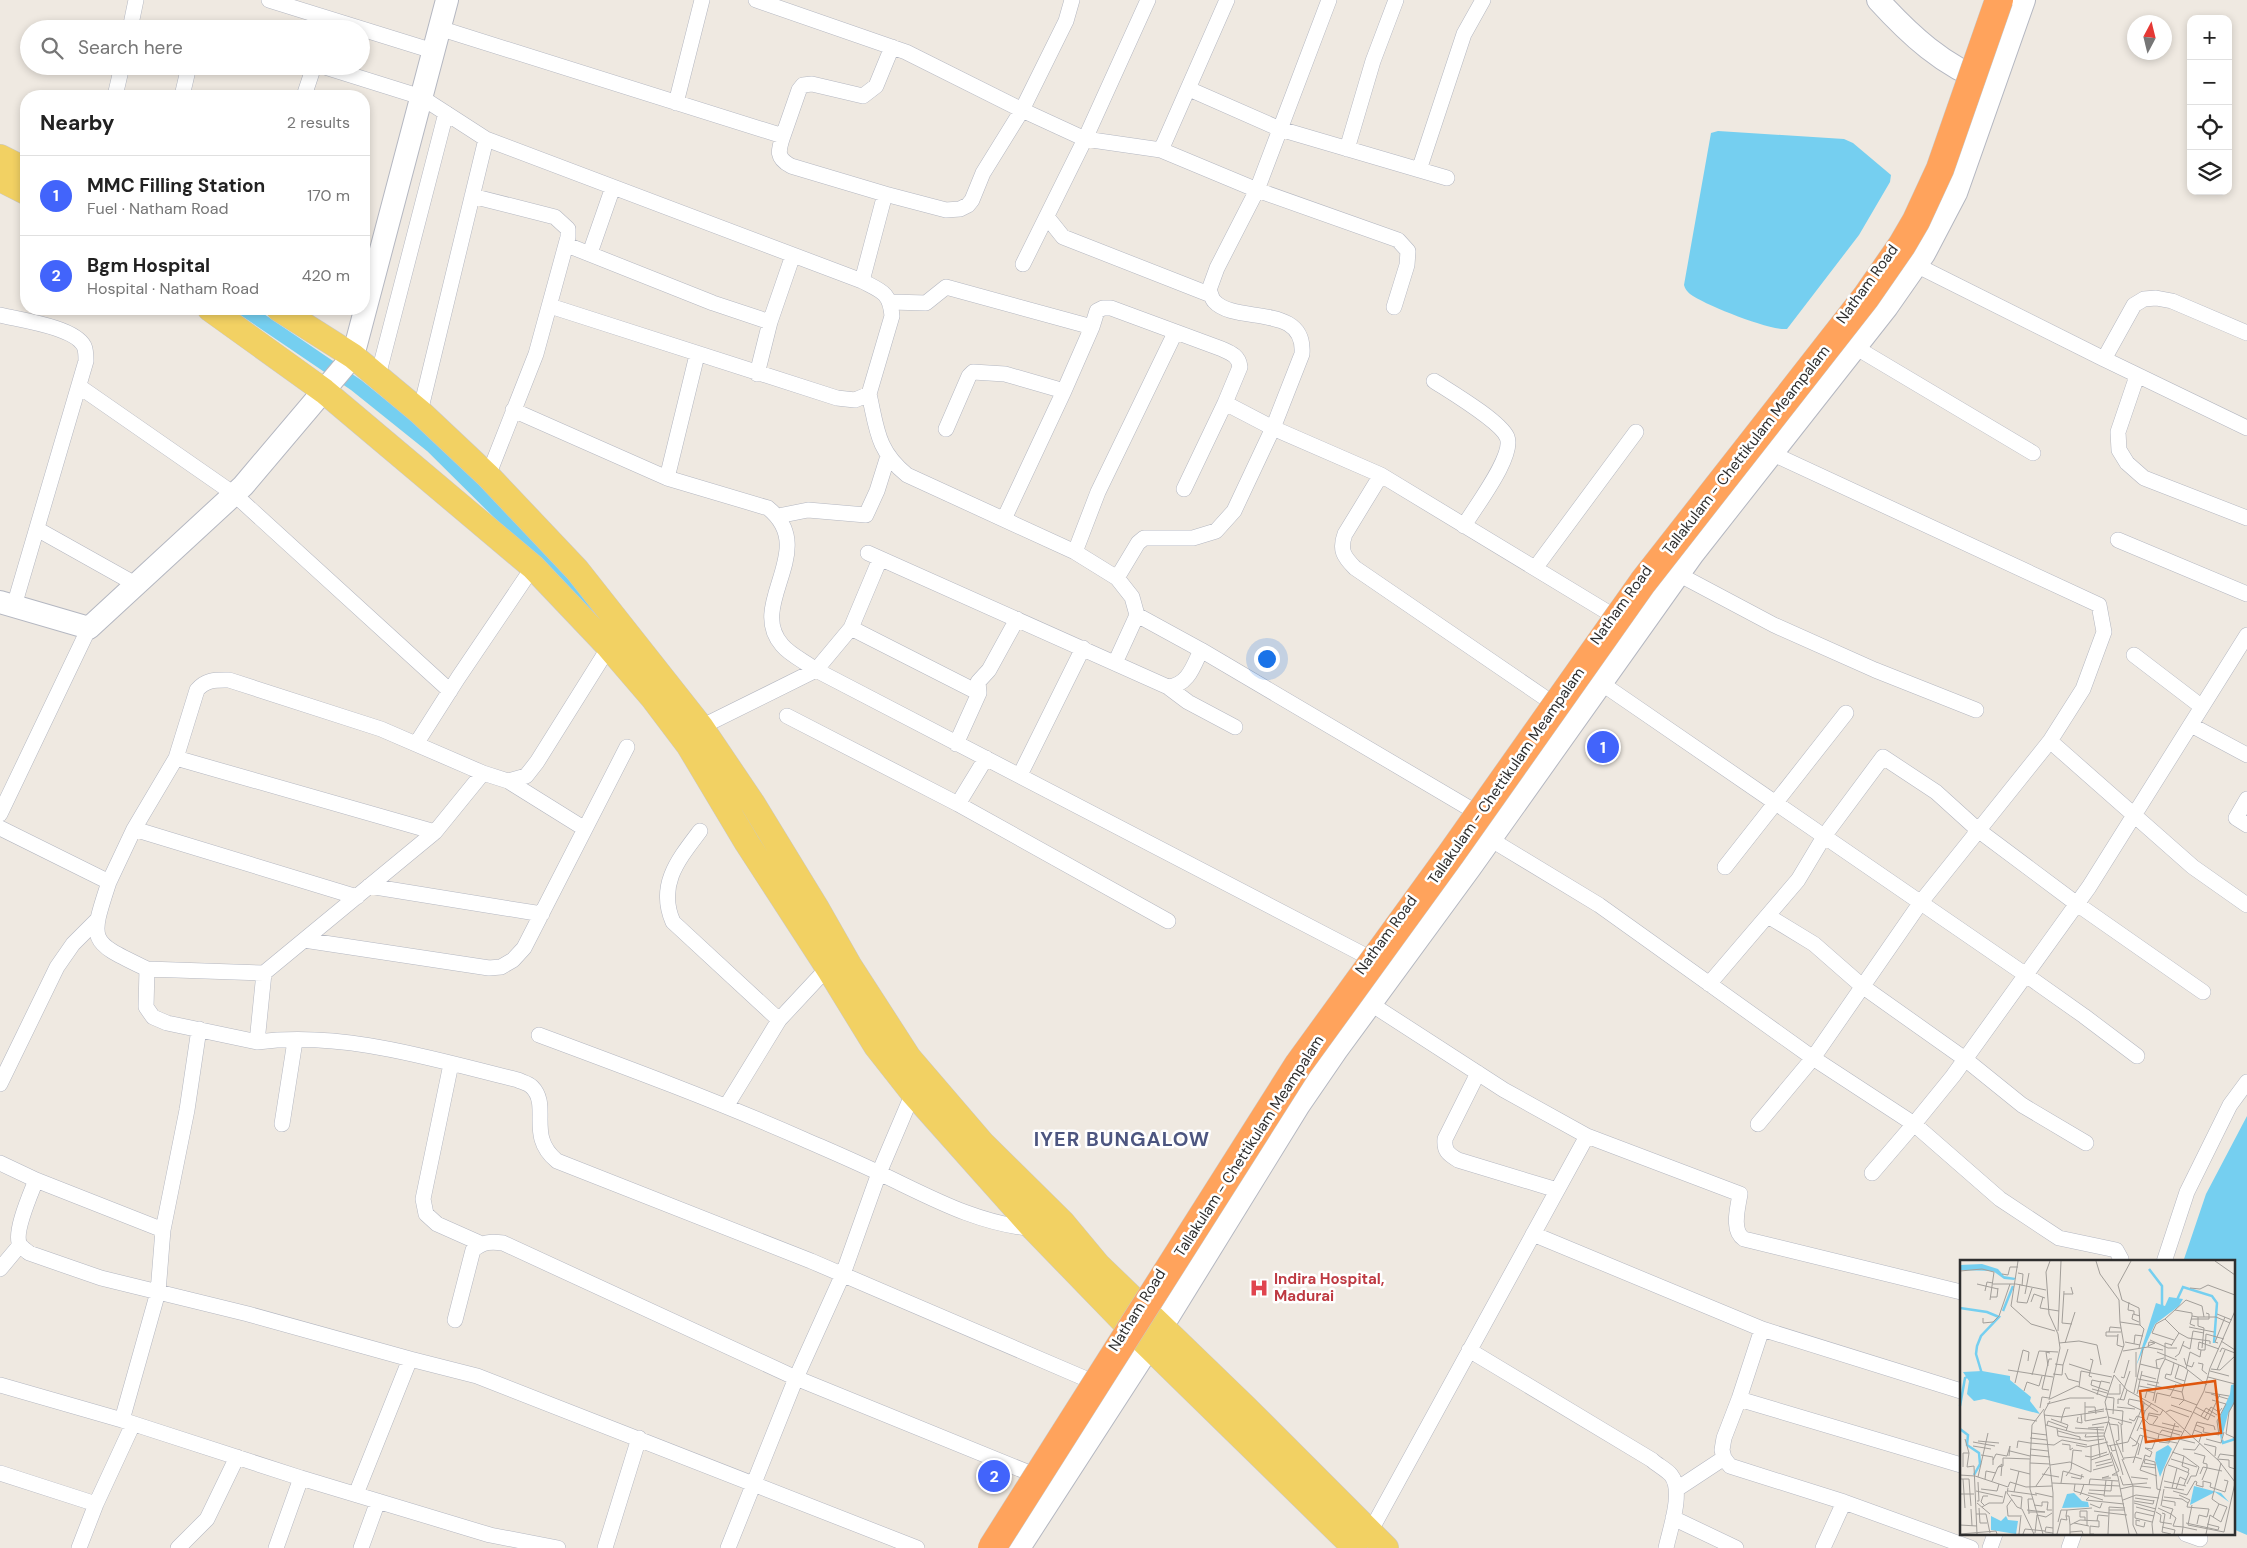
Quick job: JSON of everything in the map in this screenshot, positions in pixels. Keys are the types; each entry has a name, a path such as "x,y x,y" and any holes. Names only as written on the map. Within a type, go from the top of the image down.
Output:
{"highway":[{"name":"Tallakulam - Chettikulam Meampalam","path":"992,1548 1298,1066 1643,582 1866,297 1902,245 1916,221 1940,169 1999,0"},
{"name":"Tallakulam - Chettikulam Meampalam","path":"1012,1548 1326,1055 1472,856 1672,572 1872,319 1911,265 1940,215 1954,184 2018,0"}],"main road":[{"path":"370,269 421,97 447,0"},
{"name":"Natham Road","path":"985,1548 1134,1316 1226,1165 1278,1086 1551,702 1676,530 1862,294 1895,246 1930,179 1994,0"},
{"name":"Natham Road","path":"1019,1548 1162,1327 1299,1105 1678,574 1855,347 1916,265 1936,234 1956,193 2024,0"},
{"path":"1886,4 1946,62 1968,75 1995,85"},
{"path":"0,157 20,167"},
{"path":"0,179 20,189"},
{"path":"222,315 339,373 378,376 420,412 488,476 578,570 701,727 753,804 849,965 909,1058 982,1143 1063,1223 1098,1265 1134,1316 1149,1347 1370,1543"},
{"path":"285,315 339,373 533,567 609,647 652,697 689,746 747,843 876,1046 913,1093 1034,1229 1134,1316 1162,1327 1370,1543"},
{"path":"7,604 89,628 234,494 339,373 356,315"}],"street":[{"path":"132,20 136,0"},
{"path":"269,0 334,20"},
{"path":"676,103 702,0"},
{"path":"756,0 793,6 906,52 1022,110 1086,139 1161,150 1256,190 1398,240 1408,251 1407,265 1394,307"},
{"path":"892,47 876,86 870,94 864,96 812,84 804,85 799,90 778,154 785,163 885,194 946,210 960,209 968,205 972,200 983,173 1022,110 1066,22 1072,0"},
{"path":"1023,264 1086,139 1148,0"},
{"path":"1161,150 1227,0"},
{"path":"1117,578 1138,543 1144,538 1193,538 1216,531 1234,511 1273,428 1302,354 1303,343 1292,326 1278,320 1225,309 1214,301 1209,290 1217,268 1256,190 1329,0"},
{"path":"1347,149 1373,61 1396,0"},
{"path":"1419,170 1464,34 1482,0"},
{"path":"440,28 783,136"},
{"path":"370,31 434,51"},
{"path":"117,90 120,75"},
{"path":"183,90 186,75"},
{"path":"306,90 311,75"},
{"path":"351,75 421,97 486,139 862,281 885,293 891,302 892,316 869,394 878,434 888,456 907,475 1075,552 1117,578 1132,597 1137,615 1115,663"},
{"path":"1189,89 1280,129 1447,178"},
{"path":"378,376 446,113"},
{"path":"420,412 486,139"},
{"path":"590,253 613,187"},
{"path":"862,281 885,194"},
{"path":"472,196 555,217 568,229 567,245 536,354 488,476"},
{"path":"1047,217 1063,237 1211,295"},
{"path":"567,245 713,303 770,322"},
{"path":"757,374 770,322 793,255"},
{"path":"1916,265 2137,376 2247,428"},
{"path":"891,302 926,304 946,287 1092,327"},
{"path":"2104,359 2134,305 2144,299 2156,298 2172,301 2247,333"},
{"path":"550,306 697,355 837,398 855,400 869,394"},
{"path":"1004,519 1064,391 1097,311 1104,308 1111,308 1222,349 1235,356 1240,362 1238,374 1184,489"},
{"path":"0,315 65,331 77,337 84,347 86,362 37,529 7,604"},
{"path":"1075,552 1098,492 1175,333"},
{"path":"1855,347 2033,453"},
{"path":"667,478 697,355"},
{"path":"946,429 969,376 974,372 1005,374 1064,391"},
{"path":"2137,376 2118,432 2119,450 2127,463 2144,478 2247,518"},
{"path":"1434,381 1498,426 1508,438 1508,450 1503,462 1464,526"},
{"path":"80,387 234,494 450,691"},
{"path":"1225,403 1273,428 1381,475 1536,567 1638,631"},
{"path":"514,410 667,478 768,508 778,516 786,530 788,543 786,561 771,613 774,631 782,645 816,670 1370,958"},
{"path":"1536,567 1636,432"},
{"path":"1758,1124 1813,1058 1921,902 2050,742 2083,689 2104,632 2099,604 1771,453"},
{"path":"778,516 808,510 866,515 877,490 888,456"},
{"path":"1381,475 1341,543 1346,559 1355,568 1551,702"},
{"path":"37,529 137,584"},
{"path":"2118,540 2247,594"},
{"path":"701,727 816,670 851,628 874,556 1168,687 1188,702 1234,727"},
{"path":"416,744 533,567"},
{"path":"1678,574 1774,625 1875,670 1976,710"},
{"path":"1137,615 1201,650 1474,811"},
{"path":"956,744 979,693 978,682 989,670 1017,619"},
{"path":"0,814 89,628"},
{"path":"851,628 979,693"},
{"path":"1872,1172 1914,1124 1965,1059 2077,904 2202,707 2241,658 2247,635"},
{"path":"508,781 526,776 537,762 609,647"},
{"path":"1020,775 1083,648"},
{"path":"1168,687 1183,683 1188,677 1201,650"},
{"path":"2134,655 2202,707"},
{"path":"482,773 435,832 264,973 147,969 102,945 96,936 96,921 109,882 134,829 176,758 197,690 203,683 215,680 229,680 381,729 482,773 508,781 585,829"},
{"path":"1601,683 1825,835 2026,975 2137,1056"},
{"path":"1725,867 1846,713"},
{"path":"787,716 958,804 1168,921"},
{"path":"2192,725 2247,755"},
{"path":"2050,742 2135,814 2193,867 2247,905"},
{"path":"304,940 489,968 501,966 514,960 524,948 627,747"},
{"path":"1709,984 1798,880 1825,835 1883,757 1936,792 1978,830 2077,904 2203,992"},
{"path":"176,758 435,832"},
{"path":"958,804 986,758"},
{"path":"2247,799 2236,818 2247,825"},
{"path":"0,828 109,882"},
{"path":"134,829 357,897"},
{"path":"700,831 674,869 666,892 667,908 673,922 779,1020"},
{"path":"1490,839 1599,905 1813,1058 1914,1124 2000,1199 2059,1238 2116,1250 2121,1260"},
{"path":"369,886 542,914"},
{"path":"1768,916 1814,944 1862,986 1965,1059 2022,1105 2086,1143"},
{"path":"0,1084 56,968 73,944 96,921"},
{"path":"147,969 146,1007 153,1017 167,1023 257,1042 345,1042 373,1045 518,1080 531,1086 539,1100 541,1142 548,1154 556,1161 842,1274 1091,1381"},
{"path":"727,1105 779,1020 820,976 830,971"},
{"path":"257,1042 264,973"},
{"path":"1371,1004 1478,1073 1587,1136 1740,1194 1736,1230 1738,1236 1744,1239 1960,1292"},
{"path":"79,1548 127,1422 158,1292 163,1230 187,1110 199,1030"},
{"path":"539,1035 727,1105 880,1173 938,1203 986,1221 1034,1229"},
{"path":"282,1124 295,1041"},
{"path":"451,1064 423,1199 426,1214 437,1224 482,1244"},
{"path":"1478,1073 1445,1139 1444,1148 1448,1154 1458,1160 1557,1190"},
{"path":"2165,1260 2187,1192 2230,1105 2247,1082"},
{"path":"728,1548 796,1378 842,1274 880,1173 913,1093"},
{"path":"1370,1543 1469,1350 1587,1136"},
{"path":"0,1163 36,1180 163,1230"},
{"path":"36,1180 21,1223 19,1236 20,1245 29,1253 43,1259 101,1278 248,1314 477,1376 917,1548"},
{"path":"1533,1234 1762,1329 1960,1391"},
{"path":"455,1320 473,1250 482,1244 492,1242 503,1243 796,1378 1032,1474"},
{"path":"0,1269 20,1245"},
{"path":"1762,1329 1740,1399 1724,1438 1722,1450 1724,1458 1730,1466 1844,1502 1972,1548"},
{"path":"1469,1350 1652,1460 1671,1475 1677,1489 1666,1548"},
{"path":"356,1494 410,1359"},
{"path":"2,1390 127,1422 301,1478 490,1535 558,1548"},
{"path":"1740,1399 1960,1465"},
{"path":"605,1548 639,1438"},
{"path":"178,1548 207,1519 237,1457"},
{"path":"1677,1489 1724,1458"},
{"path":"0,1473 96,1504"},
{"path":"276,1548 301,1478"},
{"path":"361,1548 378,1501"},
{"path":"1823,1548 1844,1502"},
{"path":"1672,1518 1736,1548"},
{"path":"2069,1548 2073,1536"}],"water":[{"path":"1718,131 1844,139 1853,143 1891,175 1890,182 1859,235 1787,329 1779,329 1753,322 1723,310 1698,299 1690,294 1684,286 1711,133"},
{"path":"2247,1116 2247,1535 2234,1529 2234,1260 2184,1260 2206,1194"}],"waterway":[{"path":"253,315 356,385 432,446 555,568 608,629"}],"place":[{"name":"MMC Filling Station","path":"1603,747"},
{"name":"Indira Hospital, Madurai","path":"1259,1288"},
{"name":"Bgm Hospital","path":"994,1476"}],"district":[{"name":"IYER BUNGALOW","path":"1122,1139"}]}
